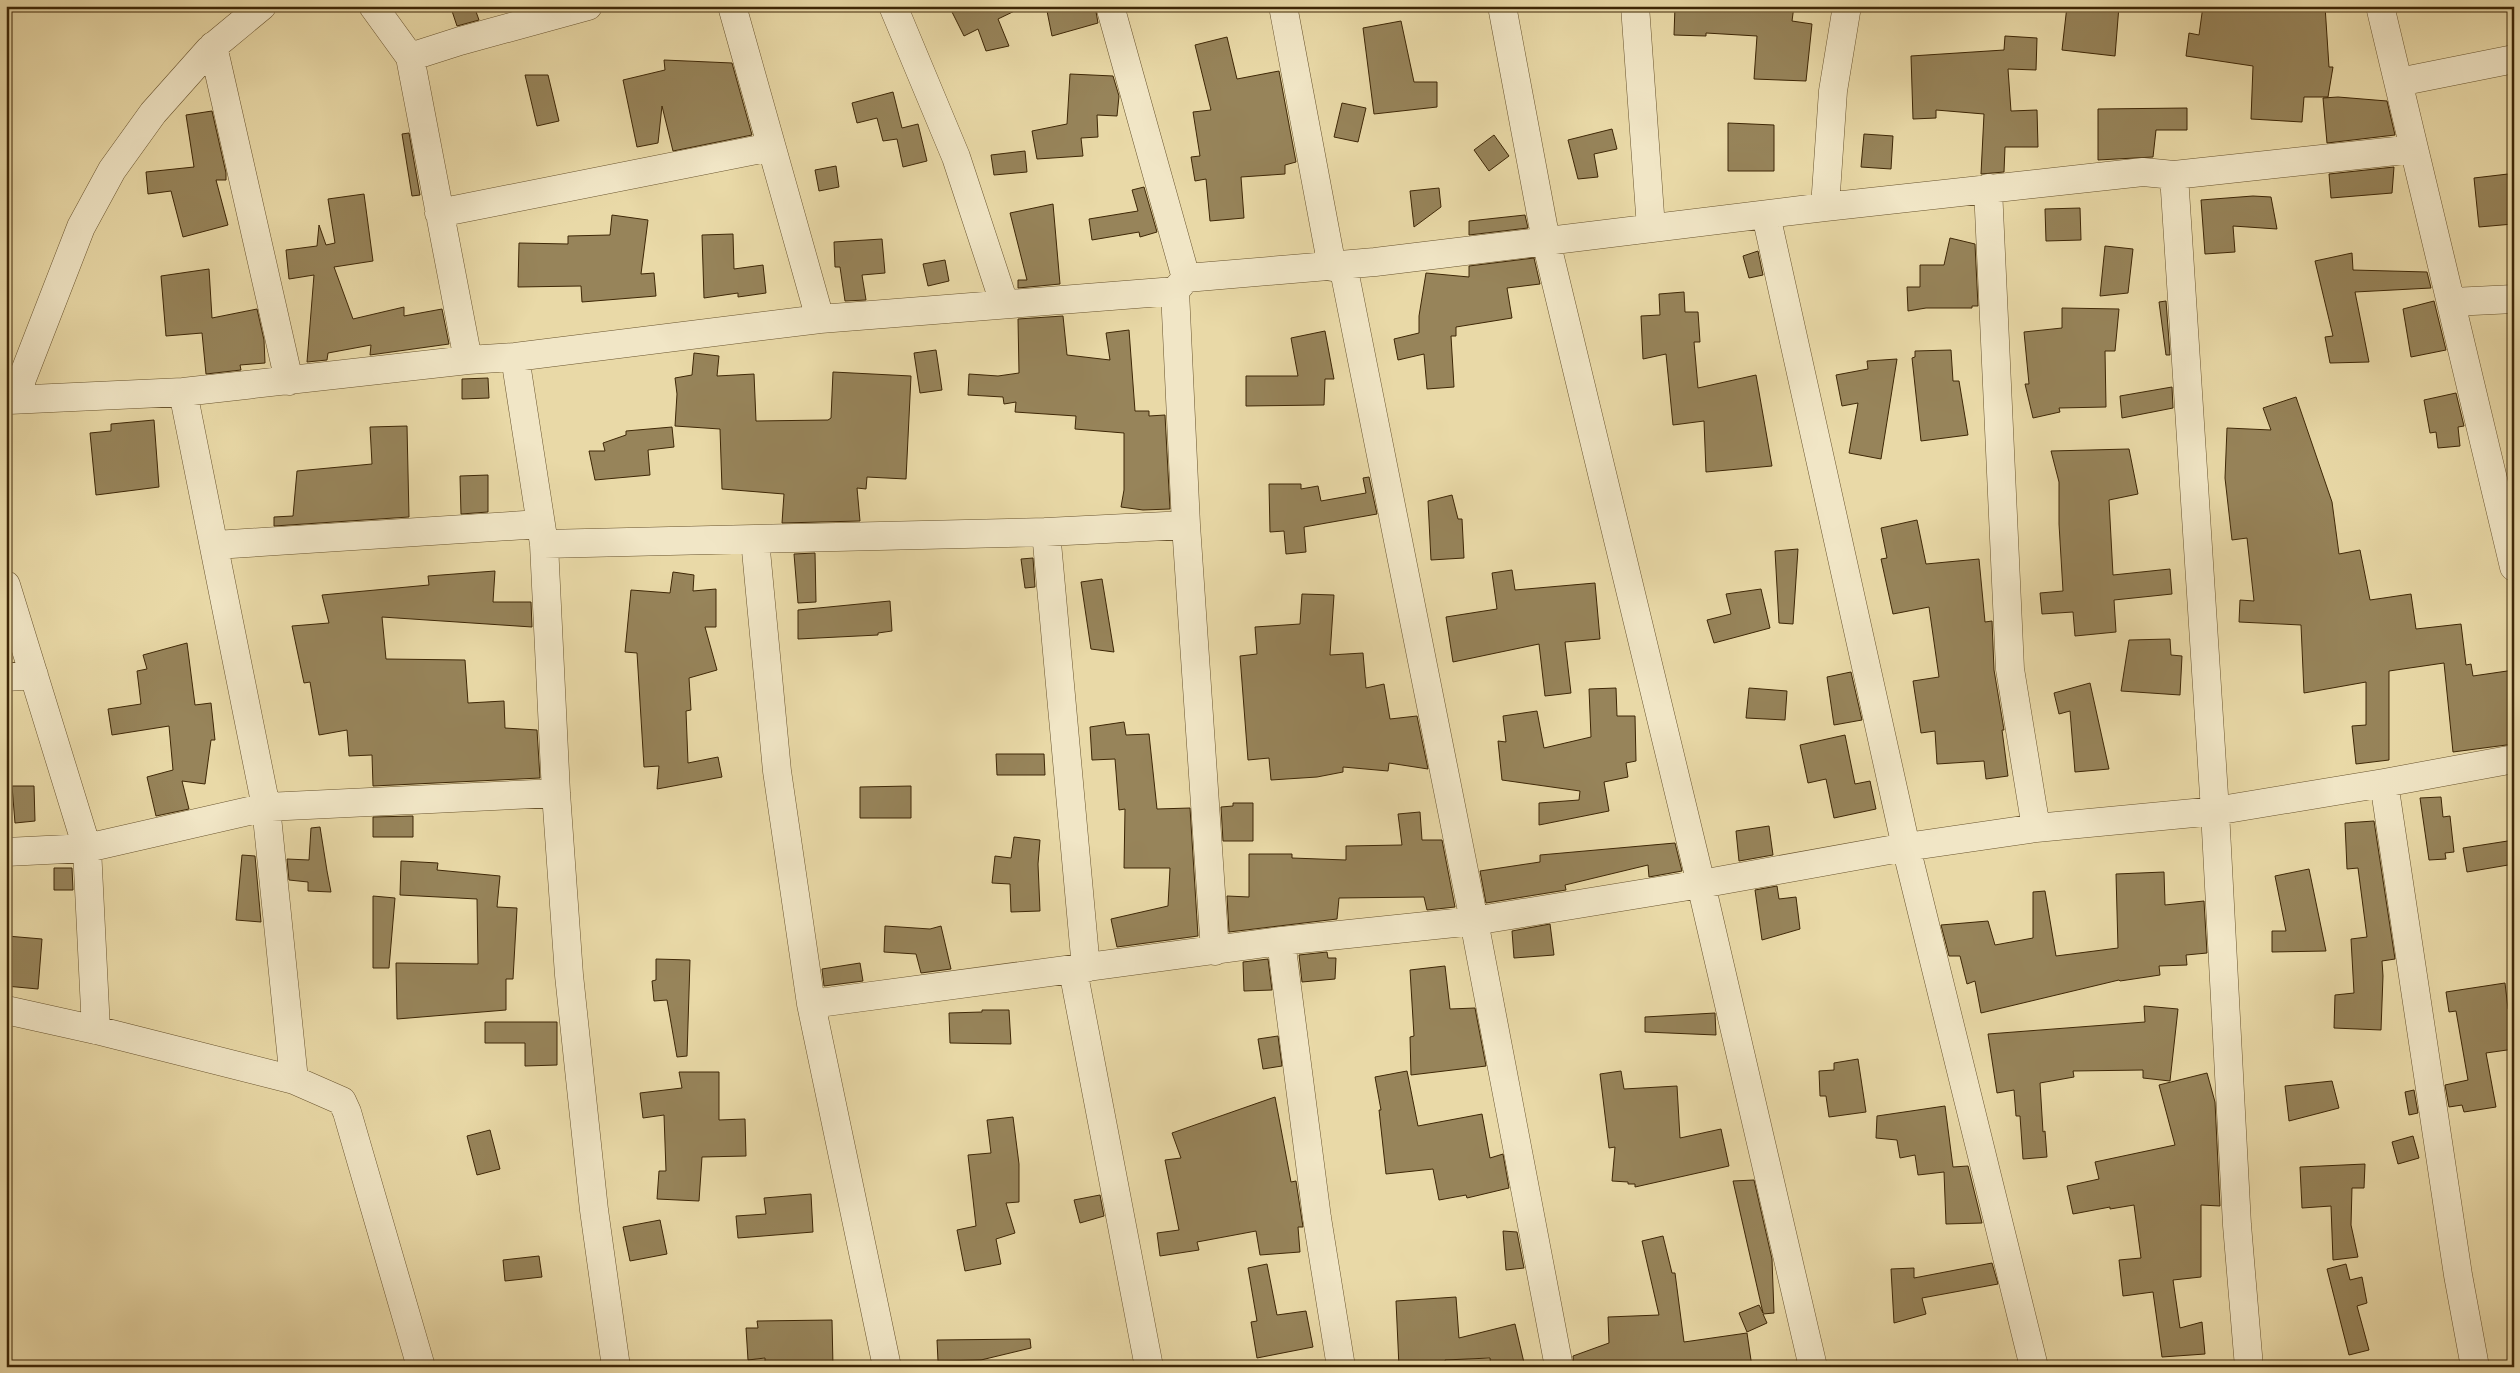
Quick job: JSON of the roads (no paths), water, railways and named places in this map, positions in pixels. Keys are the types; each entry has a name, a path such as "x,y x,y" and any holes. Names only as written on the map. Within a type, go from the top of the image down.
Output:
{"street":[{"path":"8,400 20,384 81,227 112,170 154,112 213,46 262,6"},
{"path":"373,6 410,57 468,360"},
{"path":"410,57 460,41 588,6"},
{"path":"732,6 820,320"},
{"path":"892,6 956,157 1004,303"},
{"path":"1110,6 1180,284 1186,524 1215,951"},
{"path":"1283,6 1474,921 1559,1367"},
{"path":"1502,6 1546,241 1701,884 1813,1367"},
{"path":"1635,6 1651,228"},
{"path":"1825,207 1833,91 1847,6"},
{"path":"2380,6 2514,567"},
{"path":"213,46 289,381"},
{"path":"2399,82 2514,59"},
{"path":"440,213 771,147"},
{"path":"8,400 183,392 289,381 468,360 515,357 820,320 1180,284 1988,188 2143,172 2174,175 2414,149"},
{"path":"2174,175 2215,811 2237,1225 2249,1367"},
{"path":"1988,188 2010,669 2036,828"},
{"path":"1766,215 1906,847 2034,1367"},
{"path":"2452,302 2514,299"},
{"path":"515,357 542,534 568,975 594,1210 616,1367"},
{"path":"183,392 266,807 294,1080"},
{"path":"215,545 542,534 755,540 1046,532 1186,524"},
{"path":"1046,532 1080,969 1149,1367"},
{"path":"755,540 778,771 811,1004 887,1367"},
{"path":"6,585 86,848 96,1030"},
{"path":"6,677 34,676"},
{"path":"811,1004 1281,941 1474,921 1701,884 1906,847 2036,828 2215,811 2514,759"},
{"path":"2384,783 2458,1275 2475,1367"},
{"path":"6,852 86,848 266,807 556,793"},
{"path":"1281,941 1316,1218 1341,1367"},
{"path":"6,1010 96,1030 294,1080 342,1101 347,1112 421,1367"}]}
